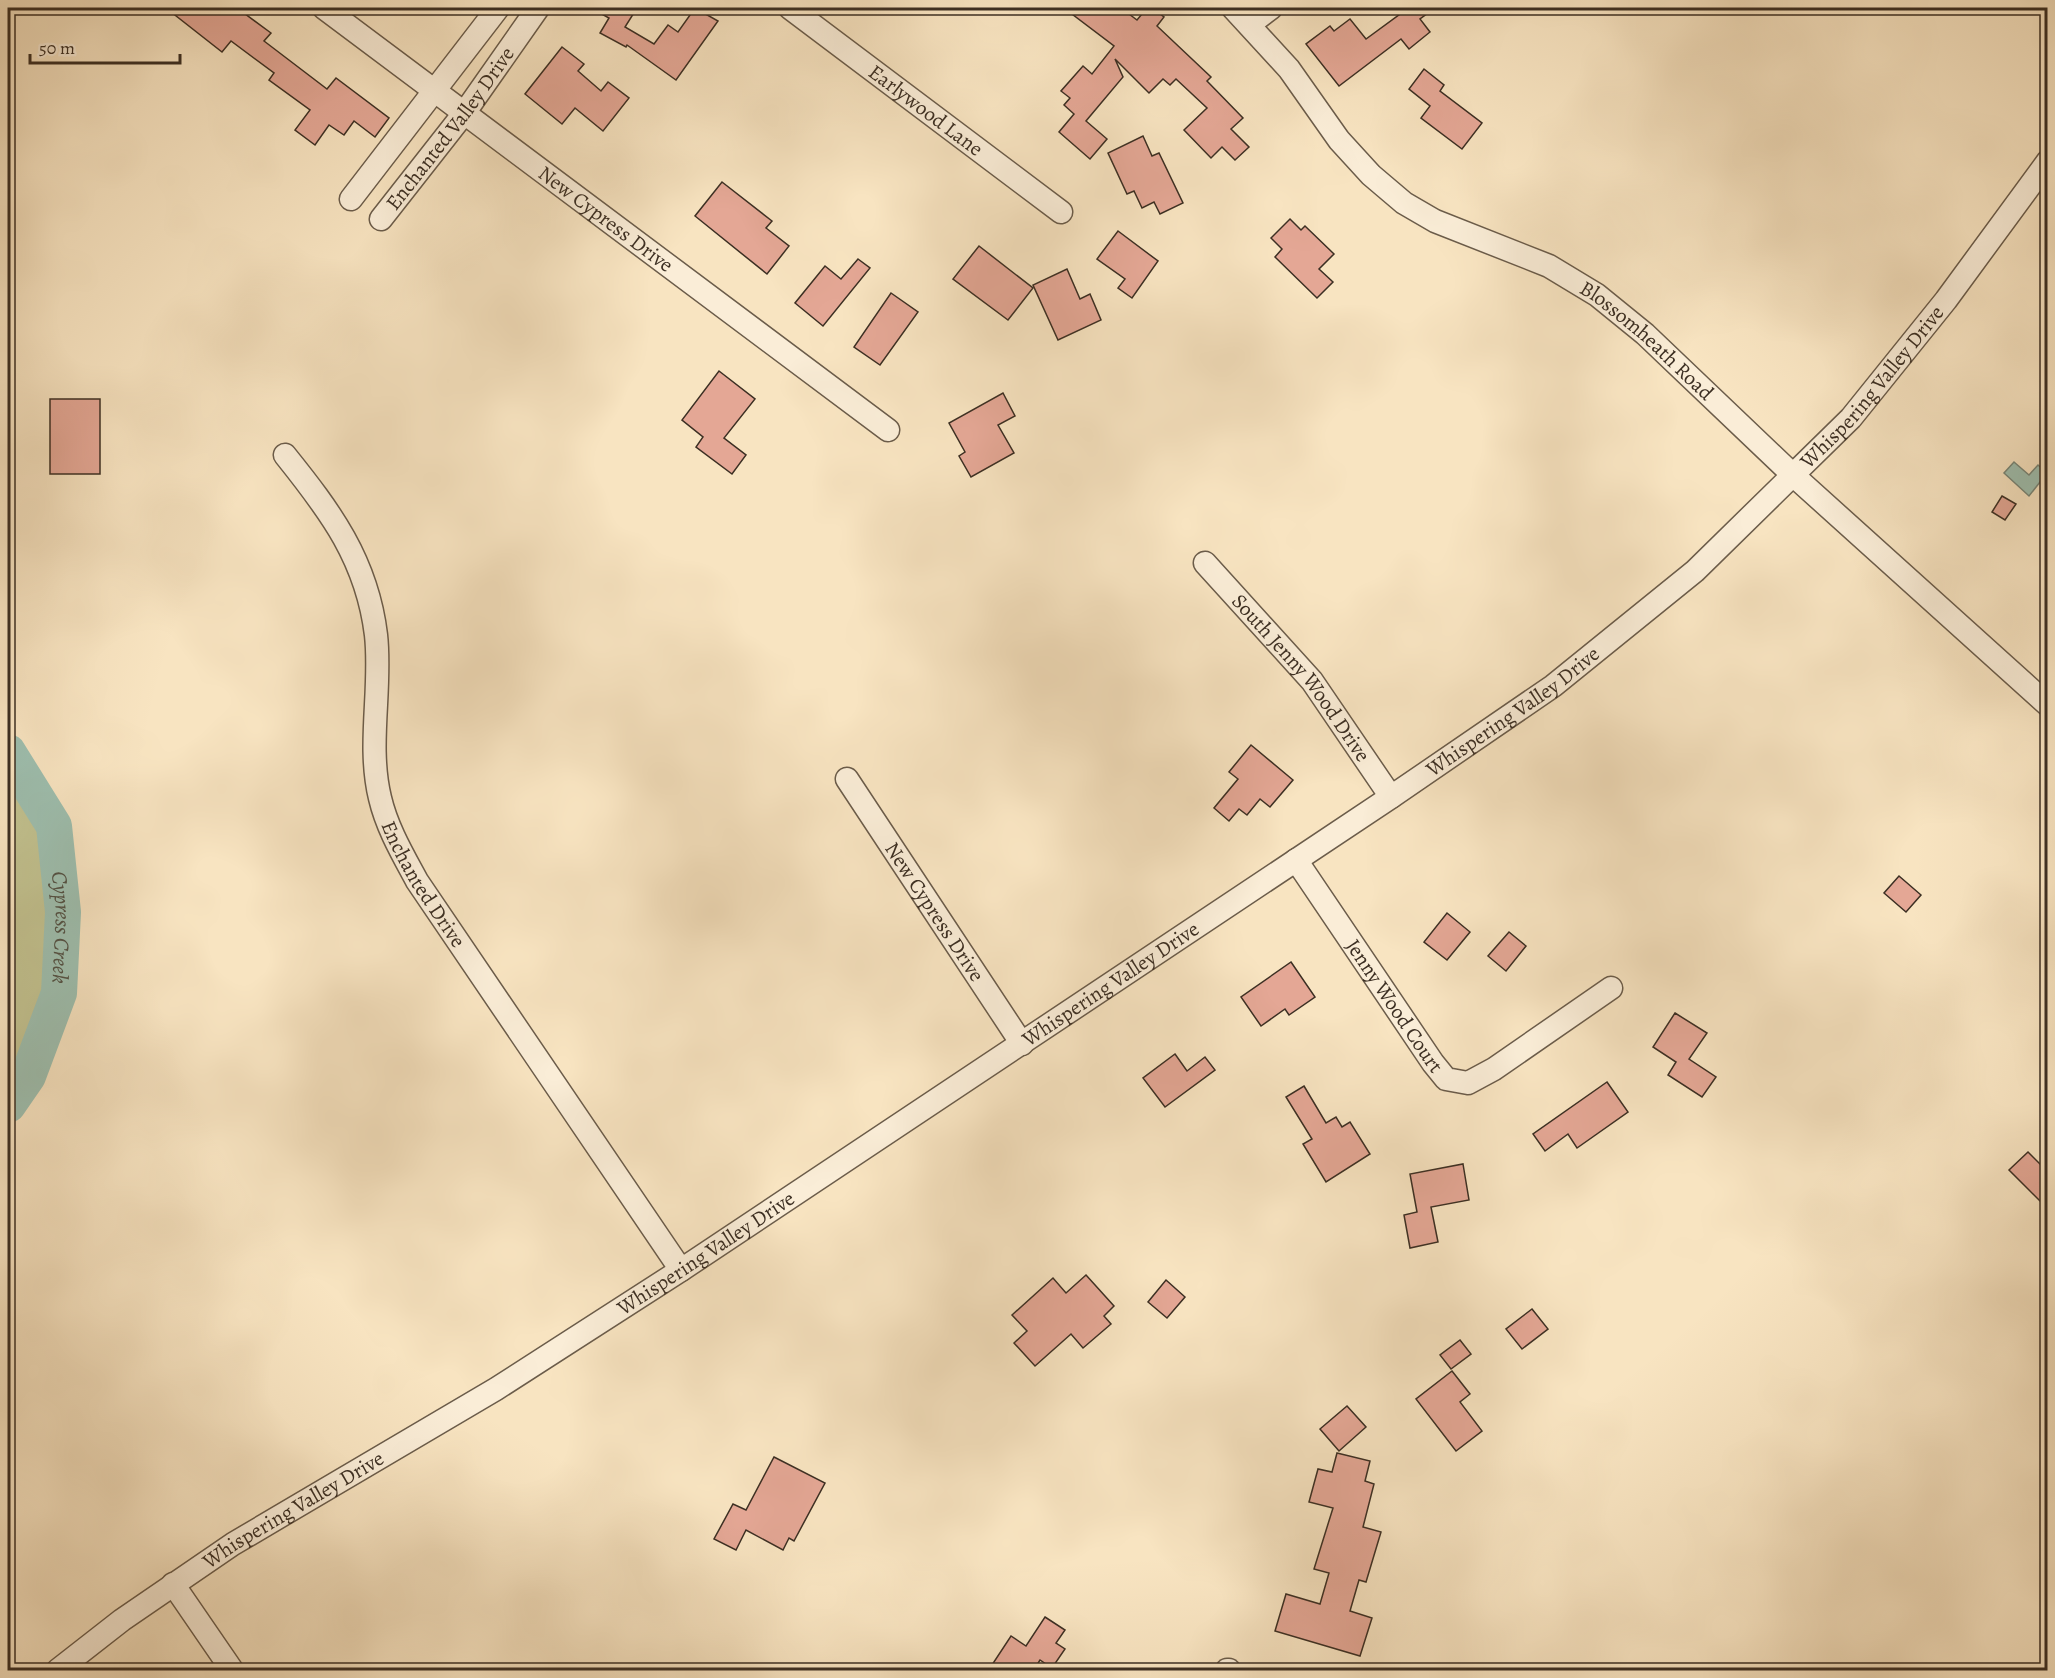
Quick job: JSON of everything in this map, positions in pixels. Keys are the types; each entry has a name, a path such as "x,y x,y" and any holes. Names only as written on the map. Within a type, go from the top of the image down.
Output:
{"street":[{"name":"New Cypress Drive","path":"324,8 888,430"},
{"name":"Enchanted Valley Drive","path":"351,199 498,8"},
{"name":"Enchanted Valley Drive","path":"381,219 465,112 538,8"},
{"name":"Earlywood Lane","path":"790,8 1061,212"},
{"name":"Blossomheath Road","path":"1233,8 1251,24 1290,69 1355,159 1404,203 1435,221 1473,238 1549,266 1598,295 1645,334 1794,476 2048,705"},
{"path":"1251,24 1271,8"},
{"name":"Whispering Valley Drive","path":"58,1671 172,1584 301,1503 496,1389 681,1270 1391,798 1553,686 1695,571 1851,418 1900,359 2048,161"},
{"name":"Enchanted Drive","path":"285,455 330,510 351,546 369,599 376,636 376,768 380,799 391,831 417,881 681,1270"},
{"name":"South Jenny Wood Drive","path":"1205,563 1312,681 1391,798"},
{"name":"New Cypress Drive","path":"847,779 1022,1044"},
{"name":"Jenny Wood Court","path":"1296,861 1407,1026 1446,1079 1468,1083 1494,1069 1611,988"},
{"path":"172,1584 232,1671"}],"green space":[{"path":"8,752 54,826 63,912 59,993 28,1076 8,1105"}],"shaded area":[{"path":"2014,462 2029,475 2038,465 2047,473 2029,496 2004,473"}],"building":[{"path":"166,8 237,8 271,33 264,41 327,89 336,78 389,118 375,137 354,121 344,135 329,125 315,145 295,130 310,110 269,80 274,73 231,41 222,52"},
{"path":"591,8 637,8 625,27 654,44 668,25 678,32 695,8 718,21 676,80 627,45 626,47 600,33 609,18"},
{"path":"1064,8 1121,8 1137,20 1147,8 1152,8 1164,17 1157,26 1211,77 1207,81 1243,118 1231,129 1249,147 1235,160 1222,147 1211,158 1184,130 1207,108 1176,79 1170,85 1163,79 1149,93 1115,59 1123,77 1086,121 1107,139 1090,159 1059,132 1074,114 1064,105 1070,98 1061,91 1083,66 1092,74 1114,46"},
{"path":"1395,8 1435,8 1420,19 1430,32 1409,49 1401,39 1339,86 1306,44 1330,26 1334,31 1350,19 1366,39 1400,14"},
{"path":"562,47 584,64 578,71 601,91 608,82 629,98 603,131 575,108 562,124 525,94"},
{"path":"1424,69 1444,85 1440,91 1482,123 1462,149 1421,118 1430,106 1409,89"},
{"path":"1143,136 1152,156 1159,153 1183,203 1160,214 1154,202 1142,208 1134,191 1127,194 1108,153"},
{"path":"722,182 772,221 766,228 789,246 767,274 695,216"},
{"path":"1290,219 1301,230 1305,226 1334,254 1319,269 1333,282 1317,298 1275,257 1282,249 1271,238"},
{"path":"1118,231 1158,261 1132,298 1118,288 1125,279 1097,259"},
{"path":"979,246 1033,288 1008,320 953,279"},
{"path":"858,259 870,268 823,326 795,303 825,266 841,279"},
{"path":"1067,269 1080,299 1090,294 1101,320 1058,340 1033,285"},
{"path":"891,293 918,312 880,365 854,347"},
{"path":"719,371 755,399 724,438 746,455 732,474 696,447 703,437 682,420"},
{"path":"1003,393 1015,416 998,425 1014,453 971,477 959,456 965,452 949,423"},
{"path":"50,399 100,399 100,474 50,474"},
{"path":"2002,496 2016,504 2005,520 1992,512"},
{"path":"1251,745 1293,780 1270,807 1260,799 1247,815 1239,809 1229,821 1214,808 1238,779 1229,772"},
{"path":"1899,876 1921,895 1906,912 1884,893"},
{"path":"1447,913 1470,932 1447,960 1424,942"},
{"path":"1509,932 1526,946 1506,971 1488,956"},
{"path":"1291,962 1315,997 1289,1015 1285,1009 1261,1026 1241,997"},
{"path":"1675,1013 1707,1033 1689,1059 1716,1077 1702,1097 1668,1075 1676,1062 1653,1047"},
{"path":"1175,1054 1187,1071 1205,1057 1215,1070 1165,1107 1143,1078"},
{"path":"1607,1082 1628,1112 1577,1148 1568,1134 1545,1151 1533,1134"},
{"path":"1304,1086 1326,1123 1336,1117 1342,1127 1350,1122 1370,1154 1326,1182 1303,1144 1312,1139 1286,1097"},
{"path":"2028,1152 2048,1172 2048,1209 2009,1170"},
{"path":"1463,1164 1469,1200 1431,1207 1438,1242 1410,1248 1404,1215 1417,1212 1410,1174"},
{"path":"1086,1275 1114,1306 1104,1316 1111,1324 1083,1348 1071,1334 1035,1366 1014,1343 1027,1331 1012,1315 1053,1278 1066,1293"},
{"path":"1166,1280 1185,1297 1167,1318 1148,1302"},
{"path":"1532,1309 1548,1329 1522,1349 1506,1329"},
{"path":"1460,1340 1471,1354 1451,1369 1440,1355"},
{"path":"1452,1371 1470,1394 1460,1402 1482,1431 1456,1451 1416,1399"},
{"path":"1347,1406 1366,1427 1339,1451 1320,1429"},
{"path":"1337,1453 1370,1461 1365,1481 1374,1484 1363,1527 1381,1532 1366,1582 1359,1580 1350,1611 1372,1618 1360,1656 1275,1631 1286,1594 1320,1604 1329,1573 1314,1569 1333,1508 1309,1502 1318,1469 1332,1472"},
{"path":"774,1457 825,1483 794,1541 789,1538 783,1550 746,1530 736,1550 714,1539 733,1504 746,1510"},
{"path":"1045,1617 1065,1630 1056,1643 1065,1649 1052,1668 1040,1660 1033,1671 988,1671 1011,1636 1026,1646"}],"waterway":[{"name":"Cypress Creek","path":"8,752 54,826 63,912 59,993 28,1076 8,1105"}]}
